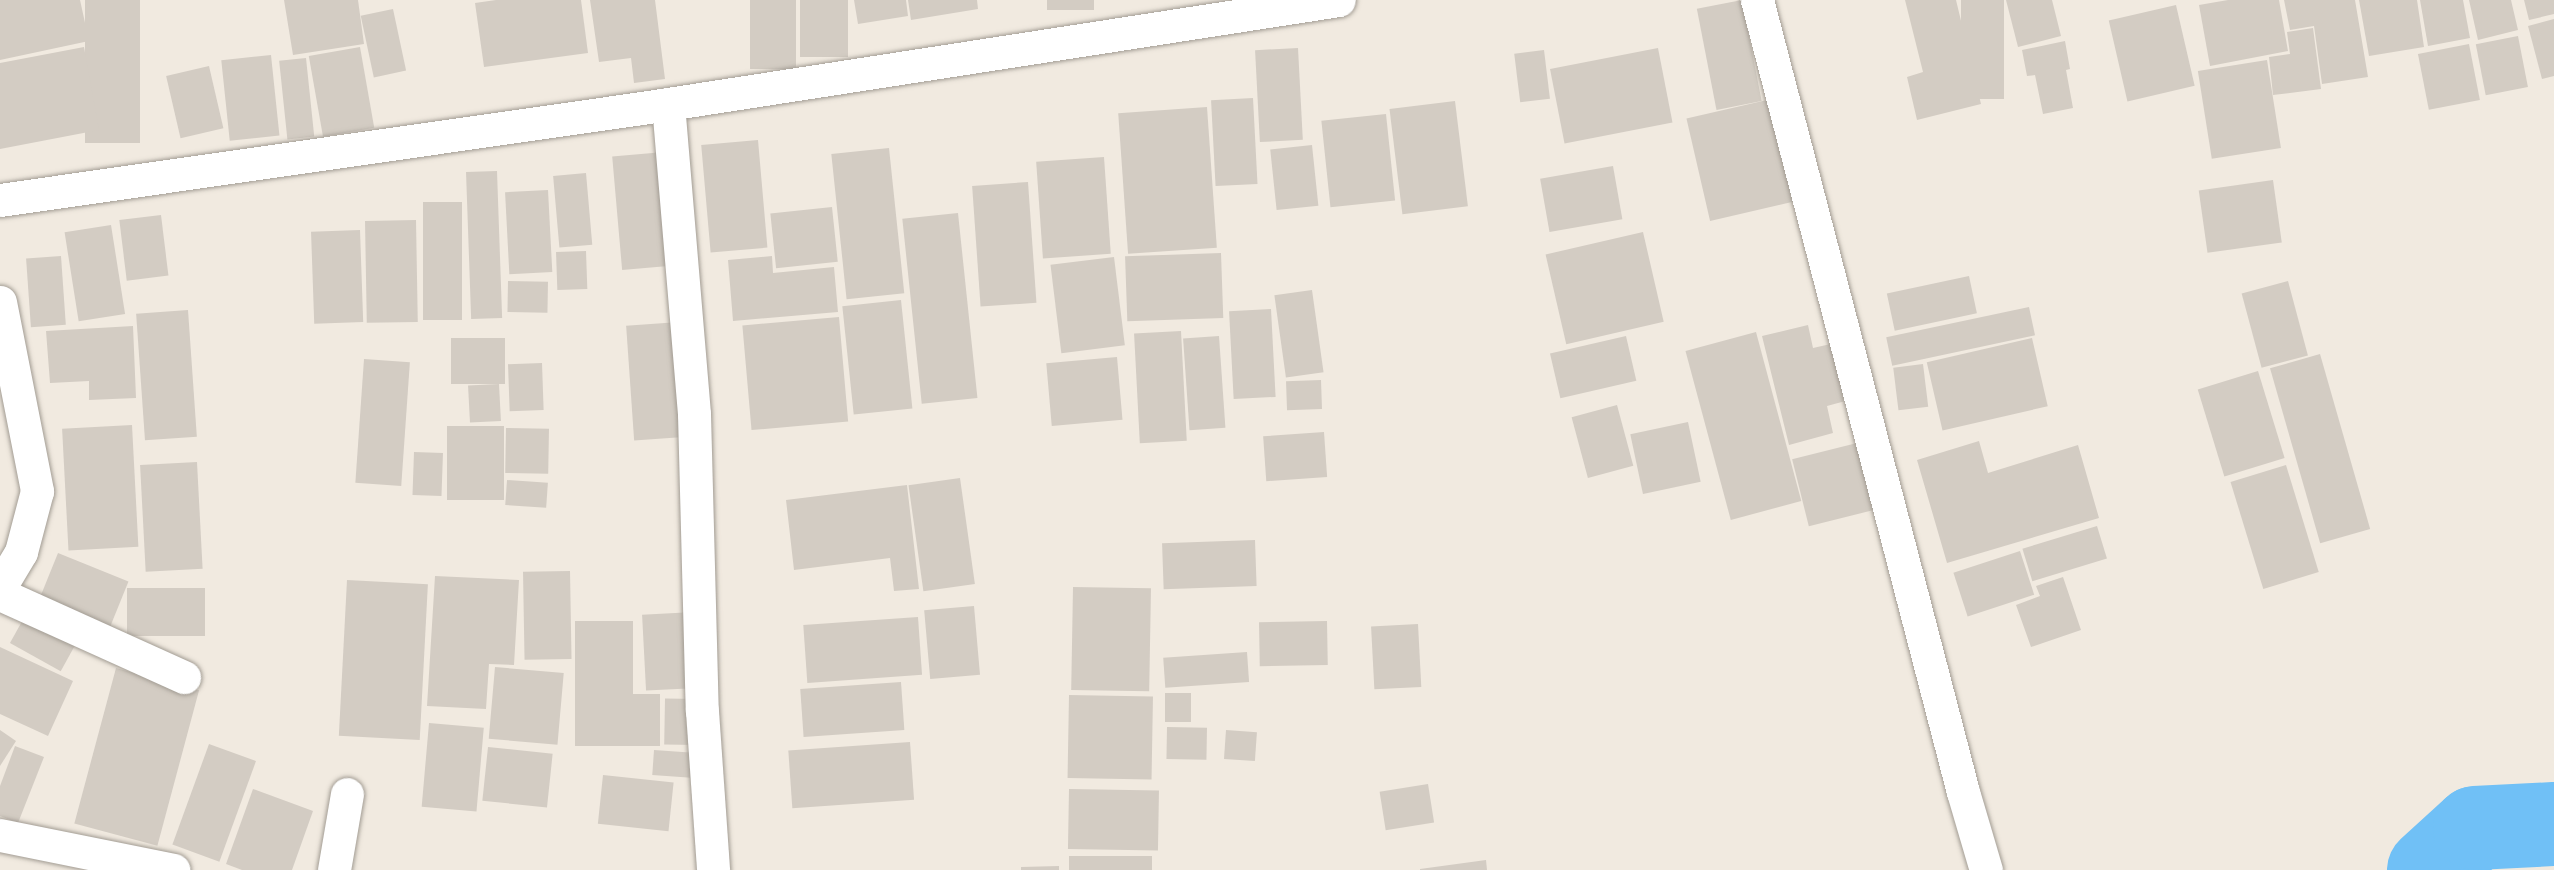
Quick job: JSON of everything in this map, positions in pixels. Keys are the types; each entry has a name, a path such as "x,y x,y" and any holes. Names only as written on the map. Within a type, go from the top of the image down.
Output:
{"street":[{"path":"0,200 668,104 1339,0"},
{"path":"1757,0 1983,860"},
{"path":"668,104 694,414 702,711 712,870"},
{"path":"0,302 37,491 21,552 0,589 184,677"},
{"path":"334,870 347,794"},
{"path":"0,835 173,870"}],"building":[{"path":"0,0 80,0 89,41 0,60"},
{"path":"85,0 140,0 140,143 85,143"},
{"path":"284,0 358,0 364,44 293,55"},
{"path":"496,0 581,0 588,53 484,67 475,3"},
{"path":"590,0 655,0 665,79 634,83 631,58 599,62"},
{"path":"750,0 796,0 796,69 750,69"},
{"path":"800,0 848,0 848,57 800,57"},
{"path":"854,0 906,0 908,16 858,24"},
{"path":"908,0 977,0 978,9 911,20"},
{"path":"1047,0 1094,0 1094,10 1047,10"},
{"path":"1742,0 1762,101 1716,110 1697,9"},
{"path":"1905,0 1956,0 1981,104 1917,120 1907,77 1923,72"},
{"path":"1961,0 2004,0 2004,99 1961,99"},
{"path":"2006,0 2052,0 2061,36 2018,47"},
{"path":"2228,0 2279,0 2288,51 2210,66 2199,5"},
{"path":"2284,0 2355,0 2368,77 2322,84 2314,26 2290,30"},
{"path":"2359,0 2417,0 2424,47 2369,56"},
{"path":"2420,0 2463,0 2470,38 2428,46"},
{"path":"2469,0 2511,0 2518,30 2478,40"},
{"path":"2524,0 2554,0 2554,14 2529,20"},
{"path":"2176,5 2195,86 2127,101 2109,21"},
{"path":"393,9 406,71 374,77 361,16"},
{"path":"2554,19 2554,76 2542,79 2528,26"},
{"path":"2313,28 2321,89 2273,95 2269,57 2290,54 2287,32"},
{"path":"2518,36 2528,87 2486,95 2476,44"},
{"path":"2065,41 2070,69 2066,70 2073,108 2043,114 2035,75 2027,76 2022,50"},
{"path":"2469,44 2480,100 2429,110 2418,54"},
{"path":"84,47 99,130 0,149 0,63"},
{"path":"360,47 374,128 323,137 309,56"},
{"path":"1298,48 1303,140 1260,142 1255,50"},
{"path":"1658,48 1673,123 1565,144 1550,69"},
{"path":"1544,50 1550,99 1520,102 1514,54"},
{"path":"271,55 279,136 230,141 221,60"},
{"path":"306,58 314,137 287,139 279,61"},
{"path":"2267,60 2281,148 2212,159 2198,71"},
{"path":"209,66 223,128 181,138 166,76"},
{"path":"1780,97 1804,199 1710,221 1686,119"},
{"path":"1253,98 1258,184 1216,186 1211,100"},
{"path":"1455,101 1468,206 1402,214 1389,109"},
{"path":"1207,107 1217,248 1128,254 1118,113"},
{"path":"1386,114 1395,201 1330,207 1321,121"},
{"path":"758,140 767,248 711,253 701,145"},
{"path":"1312,145 1318,206 1277,210 1270,149"},
{"path":"889,148 904,293 847,299 831,154"},
{"path":"664,152 674,266 622,270 612,157"},
{"path":"1104,157 1111,254 1043,259 1036,162"},
{"path":"1613,166 1622,219 1550,232 1540,179"},
{"path":"497,171 502,318 471,319 466,172"},
{"path":"586,173 592,245 559,248 553,176"},
{"path":"2273,180 2282,242 2207,253 2199,190"},
{"path":"1028,182 1036,303 981,307 972,186"},
{"path":"548,190 552,272 509,274 505,192"},
{"path":"423,202 462,202 462,320 423,320"},
{"path":"832,207 838,262 776,268 770,213"},
{"path":"958,213 977,398 922,404 902,219"},
{"path":"161,215 168,276 127,281 119,220"},
{"path":"416,220 418,322 367,323 365,221"},
{"path":"111,225 125,314 79,321 65,232"},
{"path":"360,230 363,322 314,324 311,232"},
{"path":"1643,232 1664,322 1566,344 1546,254"},
{"path":"586,251 587,289 557,290 556,252"},
{"path":"1221,253 1223,318 1127,321 1125,256"},
{"path":"61,256 66,325 31,327 26,258"},
{"path":"772,256 773,273 834,267 838,312 733,321 728,260"},
{"path":"1114,257 1125,345 1061,353 1050,265"},
{"path":"1969,276 1977,313 1895,331 1887,293"},
{"path":"508,281 548,282 547,313 507,312"},
{"path":"2288,281 2308,355 2262,368 2242,293"},
{"path":"1312,290 1324,372 1286,377 1274,295"},
{"path":"901,300 912,408 854,415 842,306"},
{"path":"2029,307 2035,335 1892,366 1886,337"},
{"path":"1271,309 1276,397 1234,399 1229,311"},
{"path":"188,310 197,437 145,440 136,314"},
{"path":"839,317 848,422 752,430 742,325"},
{"path":"679,322 687,437 634,440 626,326"},
{"path":"1808,325 1813,348 1835,343 1849,400 1827,406 1833,433 1789,445 1762,336"},
{"path":"133,326 136,398 89,400 89,381 50,383 46,331"},
{"path":"1181,331 1187,441 1140,443 1134,333"},
{"path":"1756,332 1801,501 1731,520 1685,351"},
{"path":"1219,336 1225,428 1190,430 1183,339"},
{"path":"1626,336 1636,381 1560,398 1550,354"},
{"path":"451,338 505,338 505,384 451,384"},
{"path":"2032,338 2048,406 1943,431 1927,362"},
{"path":"2320,354 2370,529 2320,543 2270,368"},
{"path":"1117,357 1122,420 1052,426 1046,363"},
{"path":"364,359 410,362 401,486 355,483"},
{"path":"542,363 544,410 510,411 508,364"},
{"path":"1923,364 1928,407 1898,410 1893,368"},
{"path":"2258,371 2285,458 2224,476 2198,389"},
{"path":"1321,380 1322,409 1287,410 1286,381"},
{"path":"499,384 501,421 470,423 468,386"},
{"path":"1617,405 1633,466 1588,478 1572,417"},
{"path":"1688,422 1701,482 1643,494 1630,434"},
{"path":"132,425 138,547 68,550 62,429"},
{"path":"447,426 504,426 504,500 447,500"},
{"path":"506,428 549,429 548,474 505,473"},
{"path":"1324,432 1327,477 1266,481 1263,436"},
{"path":"1979,441 1988,473 2078,445 2099,518 1947,563 1917,460"},
{"path":"1861,442 1878,509 1809,526 1792,459"},
{"path":"414,452 443,453 441,496 412,495"},
{"path":"197,462 203,569 146,572 140,465"},
{"path":"2286,465 2319,572 2263,589 2231,482"},
{"path":"960,478 975,584 923,591 909,485"},
{"path":"507,480 548,483 546,508 505,505"},
{"path":"907,485 919,589 894,591 890,558 794,570 786,500"},
{"path":"2097,526 2107,559 2032,581 2022,549"},
{"path":"1255,540 1257,586 1164,589 1162,543"},
{"path":"2020,551 2034,595 1968,616 1953,573"},
{"path":"58,553 128,581 110,628 39,599"},
{"path":"570,571 572,659 525,660 523,572"},
{"path":"435,576 519,580 514,665 489,664 486,709 427,706"},
{"path":"2063,577 2081,630 2031,647 2016,605 2040,596 2036,586"},
{"path":"347,580 428,584 420,740 339,736"},
{"path":"1073,587 1151,588 1149,691 1071,690"},
{"path":"127,588 205,588 205,636 127,636"},
{"path":"974,606 980,675 930,679 924,610"},
{"path":"694,612 698,688 646,691 642,615"},
{"path":"25,616 76,644 61,671 10,643"},
{"path":"918,617 922,675 807,683 803,625"},
{"path":"575,621 633,621 633,694 660,694 660,746 575,746"},
{"path":"1327,621 1328,665 1260,666 1259,622"},
{"path":"1418,624 1421,687 1374,689 1371,626"},
{"path":"0,647 73,681 48,736 0,714"},
{"path":"1247,652 1249,682 1165,688 1163,658"},
{"path":"495,667 564,673 557,745 489,739"},
{"path":"116,668 199,690 157,846 74,824"},
{"path":"901,682 904,730 804,737 800,689"},
{"path":"1165,693 1191,693 1191,722 1165,722"},
{"path":"1069,695 1153,696 1152,779 1068,778"},
{"path":"665,698 698,699 697,745 664,744"},
{"path":"429,723 484,728 476,811 422,807"},
{"path":"1167,727 1207,728 1206,760 1166,759"},
{"path":"0,730 16,741 0,766"},
{"path":"1226,730 1257,732 1255,761 1224,759"},
{"path":"910,742 914,800 792,808 788,751"},
{"path":"209,744 256,761 219,862 172,845"},
{"path":"15,746 44,757 18,823 0,816 0,786"},
{"path":"488,747 553,754 547,807 482,801"},
{"path":"654,750 693,753 691,778 652,775"},
{"path":"603,775 674,782 668,831 598,824"},
{"path":"1428,784 1434,823 1386,830 1380,792"},
{"path":"253,789 313,811 292,870 242,870 226,864"},
{"path":"1069,789 1159,791 1158,851 1068,849"},
{"path":"1069,856 1152,856 1152,870 1069,870"},
{"path":"1486,860 1487,870 1420,870 1420,869"},
{"path":"1059,866 1059,870 1021,870 1021,867"}],"waterway":[{"path":"2429,870 2475,828 2554,824"}]}
